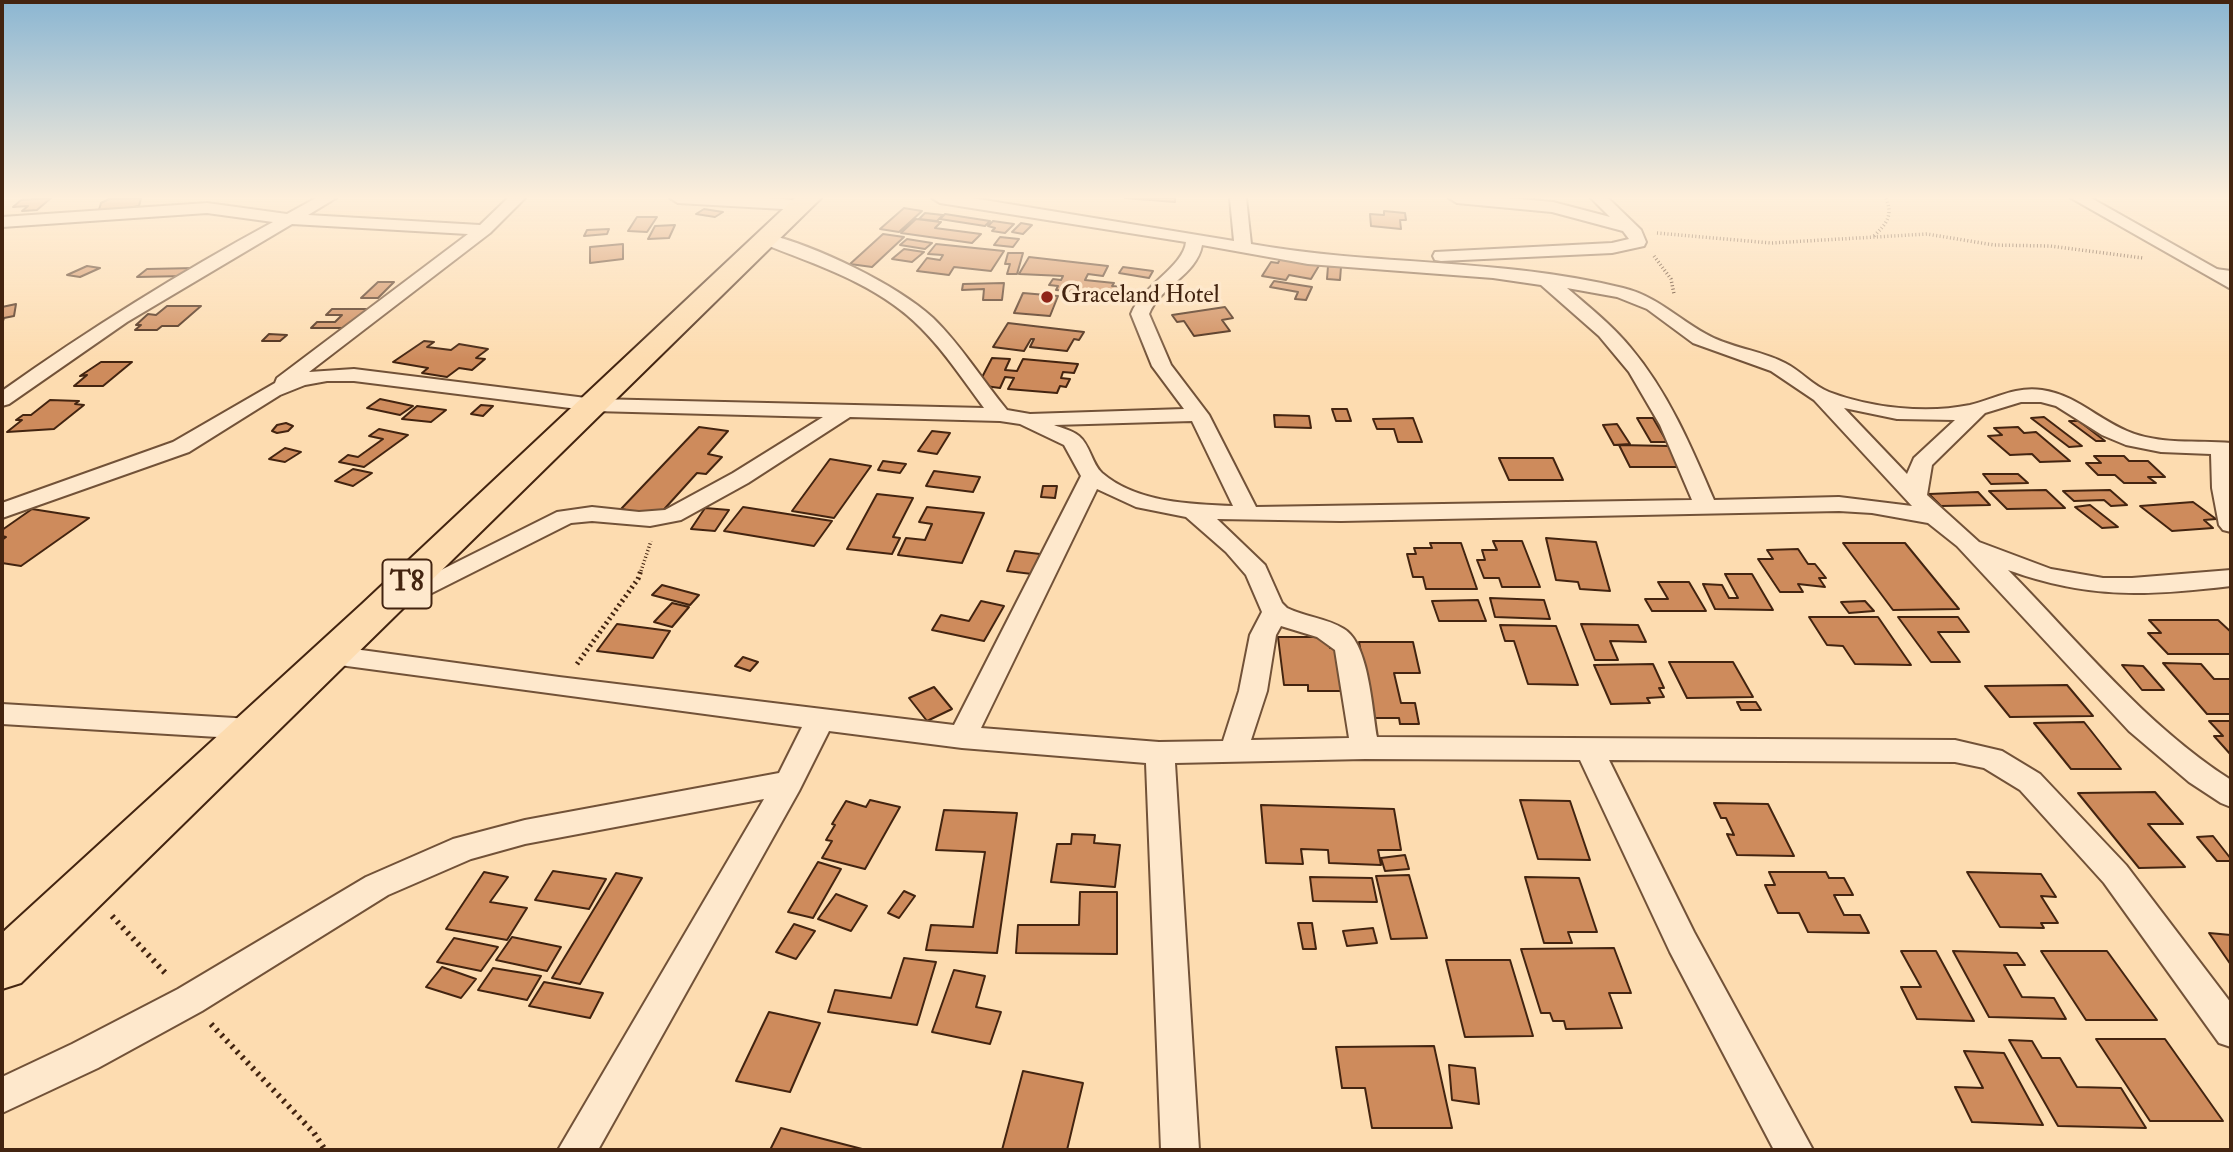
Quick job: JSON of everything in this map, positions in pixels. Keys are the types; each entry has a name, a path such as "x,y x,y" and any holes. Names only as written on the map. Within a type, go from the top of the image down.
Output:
{"highway":[{"name":"T8","path":"2,966 754,252"}],"street":[{"path":"2,400 110,325 232,252"},
{"path":"2,511 181,447 273,391 455,252"},
{"path":"797,252 854,276 909,307 940,338 1000,415"},
{"path":"1193,252 1147,298 1140,314 1162,366 1199,415 1248,514"},
{"path":"1269,252 1308,259 1545,279 1598,287 1641,299 1662,310 1700,339 1778,367 1821,396 1912,494 1965,541 2139,724 2199,774 2231,795"},
{"path":"1374,265 1435,256 1529,252"},
{"path":"2174,252 2231,284"},
{"path":"1545,279 1607,334 1641,375 1684,453 1705,505"},
{"path":"273,391 300,380 327,375 354,375 448,389 594,405 1000,415 1025,419 1090,420 1199,415"},
{"path":"1821,396 1903,414 1932,415 1977,410 2007,396 2053,397 2077,407 2123,437 2159,444 2226,449 2223,488 2231,525"},
{"path":"1912,494 1922,463 1977,410"},
{"path":"376,613 565,517 582,513 603,513 648,519 676,513 773,458 843,413"},
{"path":"1852,428 1880,418 1903,414"},
{"path":"1025,419 1072,442 1092,476 1117,492 1144,502 1193,511 1248,514 1705,505 1872,506 1935,517"},
{"path":"962,737 1092,476"},
{"path":"1872,506 1912,494"},
{"path":"2,504 29,501"},
{"path":"1193,511 1241,553 1258,574 1275,612 1299,625 1334,634 1344,640 1348,649 1365,748"},
{"path":"1965,541 2043,577 2085,585 2146,588 2231,578"},
{"path":"1233,753 1253,691 1263,635 1275,612"},
{"path":"332,655 559,687 962,737 1159,754 1365,748 1955,751 1992,759 2030,782 2115,874 2231,1031"},
{"path":"2,714 251,729"},
{"path":"577,1150 789,783 820,720"},
{"path":"1590,750 1682,942 1794,1150"},
{"path":"1159,754 1163,783 1180,1150"},
{"path":"2,1095 85,1056 190,1000 377,886 464,848 524,832 789,783"}],"lane":[{"path":"2205,269 2231,274"}],"path":[{"path":"2089,252 2205,269"},
{"path":"559,687 613,617 638,579 648,555 651,541 649,534 630,516"},
{"path":"85,887 314,1133 325,1150"}],"building":[{"path":"590,252 623,252 623,259 590,263"},
{"path":"863,252 888,252 872,267 850,264"},
{"path":"901,252 924,252 912,262 892,259"},
{"path":"930,252 1004,252 991,271 954,267 949,275 917,271 927,258 940,260 943,255 928,254"},
{"path":"1008,253 1023,253 1017,274 1007,274 1010,264 1005,264"},
{"path":"1029,257 1108,266 1103,276 1088,274 1085,280 1114,283 1112,286 1123,287 1119,296 1056,290 1058,286 1049,285 1053,279 1061,280 1063,276 1019,274"},
{"path":"1280,259 1320,264 1311,279 1289,275 1286,280 1262,276 1271,262 1278,263"},
{"path":"87,266 100,268 80,277 67,275"},
{"path":"1328,266 1341,267 1340,280 1327,279"},
{"path":"1123,267 1153,271 1149,278 1119,273"},
{"path":"194,268 185,276 137,277 147,269"},
{"path":"1274,281 1312,287 1306,300 1295,299 1298,292 1270,287"},
{"path":"378,282 394,282 378,298 361,298"},
{"path":"1004,283 1002,300 983,300 984,289 962,290 963,284"},
{"path":"1023,293 1058,296 1050,316 1014,313"},
{"path":"16,304 14,316 4,318 2,324 2,307"},
{"path":"167,306 201,306 178,326 135,330 141,325 136,325 148,314 156,315"},
{"path":"1225,307 1233,318 1222,320 1230,331 1194,336 1184,321 1177,322 1172,315"},
{"path":"332,309 370,309 351,328 311,328 317,322 335,322 342,315 326,315"},
{"path":"1008,323 1084,332 1079,340 1074,339 1067,351 1030,347 1034,339 1031,339 1024,351 993,347"},
{"path":"269,334 287,335 280,341 262,341"},
{"path":"424,341 434,342 427,347 451,350 459,344 488,349 476,358 485,359 472,370 459,368 447,377 422,373 428,368 393,362"},
{"path":"992,358 1010,359 1005,370 1017,371 1023,359 1078,364 1074,373 1063,372 1061,378 1070,379 1066,387 1060,386 1057,393 1008,389 1014,378 1005,377 1000,388 978,385"},
{"path":"101,362 132,362 103,386 74,386 87,375 80,376"},
{"path":"380,399 413,406 400,415 367,408"},
{"path":"50,400 79,401 75,404 84,405 54,429 7,432 22,420 16,420 23,415 31,415"},
{"path":"481,405 493,406 483,416 471,414"},
{"path":"417,406 446,410 431,422 402,419"},
{"path":"1332,409 1347,409 1351,421 1336,421"},
{"path":"1274,415 1309,416 1311,428 1275,427"},
{"path":"2044,417 2082,446 2069,447 2031,418"},
{"path":"1413,418 1422,442 1398,442 1394,429 1377,429 1373,419"},
{"path":"1637,418 1653,418 1667,442 1651,442"},
{"path":"2069,421 2079,421 2105,441 2096,441"},
{"path":"286,423 293,426 288,431 272,431 277,425"},
{"path":"1617,424 1630,444 1614,445 1603,425"},
{"path":"699,427 728,431 708,454 722,457 706,474 697,473 658,516 621,509"},
{"path":"2018,427 2024,433 2036,432 2070,461 2040,462 2032,454 2010,455 1988,436 2002,435 1994,428"},
{"path":"379,429 408,435 364,467 339,462 348,455 358,457 383,439 369,436"},
{"path":"932,431 950,433 937,454 918,451"},
{"path":"1619,445 1669,446 1682,467 1630,467"},
{"path":"285,448 301,452 285,462 269,459"},
{"path":"2094,456 2124,456 2129,461 2148,461 2165,477 2148,477 2156,483 2124,483 2115,475 2098,475 2086,463 2101,463"},
{"path":"1499,458 1553,458 1563,480 1509,480"},
{"path":"830,459 871,466 834,518 792,511"},
{"path":"883,461 906,464 900,473 878,470"},
{"path":"353,469 372,473 353,486 335,481"},
{"path":"934,471 980,477 973,492 926,486"},
{"path":"1983,474 2018,474 2028,483 1991,484"},
{"path":"1043,486 1057,486 1055,498 1041,497"},
{"path":"2046,490 2065,508 2007,509 1989,491"},
{"path":"2110,490 2127,505 2111,506 2104,500 2074,501 2063,491"},
{"path":"1978,492 1990,505 1941,506 1929,494"},
{"path":"877,494 913,498 893,537 900,538 892,554 847,549"},
{"path":"2193,502 2216,519 2204,520 2213,528 2172,531 2140,506"},
{"path":"2090,505 2118,527 2102,528 2075,507"},
{"path":"743,507 832,521 814,546 724,531"},
{"path":"927,507 984,513 962,563 898,555 906,538 925,540 932,524 919,522"},
{"path":"705,508 729,510 715,531 691,529"},
{"path":"32,509 89,518 21,566 2,563 2,540 6,537 2,536 2,530"},
{"path":"1546,538 1596,542 1610,591 1580,589 1578,582 1556,580"},
{"path":"1493,541 1522,541 1540,587 1502,587 1499,578 1484,578 1477,560 1485,560 1482,550 1497,550"},
{"path":"1430,543 1461,543 1477,589 1426,589 1423,577 1413,577 1407,554 1416,554 1414,548 1432,548"},
{"path":"1843,543 1905,543 1959,609 1893,610"},
{"path":"1798,549 1808,564 1815,564 1826,578 1819,578 1825,587 1798,584 1803,592 1780,592 1758,559 1773,559 1767,550"},
{"path":"1015,551 1040,554 1032,574 1007,571"},
{"path":"1725,574 1752,574 1773,610 1715,609 1703,584 1722,585 1729,598 1738,598"},
{"path":"1658,582 1689,582 1706,611 1652,611 1645,599 1668,599"},
{"path":"662,585 699,595 690,605 652,595"},
{"path":"1490,598 1544,600 1550,619 1495,617"},
{"path":"1478,600 1486,621 1439,621 1432,601"},
{"path":"981,601 1004,606 984,641 932,630 941,615 969,621"},
{"path":"1865,601 1874,611 1849,613 1841,602"},
{"path":"672,603 689,607 672,627 654,622"},
{"path":"1809,617 1878,617 1911,665 1855,664 1843,646 1827,645"},
{"path":"1898,617 1958,617 1969,632 1938,632 1960,662 1931,662"},
{"path":"2149,620 2218,620 2231,632 2231,654 2168,654 2148,633 2161,633"},
{"path":"617,624 670,631 653,658 597,651"},
{"path":"1581,624 1638,625 1646,642 1610,641 1618,660 1595,660"},
{"path":"1500,625 1556,626 1578,685 1528,684 1514,641 1505,641"},
{"path":"1278,637 1329,637 1330,648 1338,648 1346,691 1308,691 1308,685 1284,685"},
{"path":"1359,642 1413,642 1420,673 1394,673 1401,703 1415,703 1419,724 1400,724 1399,718 1373,718"},
{"path":"743,657 758,662 750,671 735,666"},
{"path":"1669,662 1733,662 1753,697 1687,698"},
{"path":"2163,663 2201,664 2214,679 2231,679 2231,714 2207,714"},
{"path":"1653,664 1664,688 1659,688 1664,697 1647,698 1650,703 1611,704 1594,665"},
{"path":"2122,665 2143,666 2164,690 2142,690"},
{"path":"2067,685 2093,716 2010,717 1985,686"},
{"path":"934,687 952,709 927,721 909,698"},
{"path":"1737,702 1756,702 1761,710 1741,710"},
{"path":"2209,721 2231,721 2231,755 2214,736 2223,736"},
{"path":"2084,722 2121,769 2071,769 2034,723"},
{"path":"2155,792 2183,824 2148,824 2185,867 2139,868 2078,793"},
{"path":"870,800 900,807 865,869 822,858 832,841 826,840 835,825 832,824 846,801 866,807"},
{"path":"1520,800 1570,801 1590,860 1538,859"},
{"path":"1714,803 1768,804 1794,856 1737,855 1727,834 1734,835 1726,818 1721,818"},
{"path":"1261,805 1394,809 1401,850 1378,850 1381,865 1329,863 1328,850 1301,849 1303,864 1266,863"},
{"path":"944,810 1017,813 997,953 926,950 931,925 973,927 985,852 936,850"},
{"path":"1072,834 1095,835 1094,843 1120,845 1115,887 1051,882 1057,844 1071,844"},
{"path":"2213,836 2231,861 2217,861 2197,837"},
{"path":"1405,855 1409,869 1385,871 1381,858"},
{"path":"818,862 841,869 813,918 788,912"},
{"path":"553,871 606,879 589,909 535,900"},
{"path":"484,872 508,877 490,902 527,908 507,940 446,929"},
{"path":"1769,872 1826,872 1829,878 1844,878 1853,895 1834,895 1844,915 1860,915 1869,933 1808,932 1799,913 1778,913 1765,885 1775,885"},
{"path":"1967,872 2041,874 2056,897 2041,896 2058,923 2041,923 2044,928 2000,927"},
{"path":"616,873 642,878 580,984 552,978"},
{"path":"1409,875 1427,938 1391,939 1376,876"},
{"path":"1310,877 1372,878 1377,902 1313,901"},
{"path":"1525,877 1579,878 1597,932 1568,932 1572,943 1544,943"},
{"path":"904,891 915,896 899,918 888,913"},
{"path":"1080,892 1117,892 1117,954 1016,953 1018,925 1079,925"},
{"path":"836,894 867,906 851,931 818,919"},
{"path":"1298,923 1312,923 1316,949 1303,949"},
{"path":"794,924 815,931 796,959 776,952"},
{"path":"1373,928 1377,943 1347,946 1343,931"},
{"path":"2209,933 2231,935 2231,965"},
{"path":"512,937 561,947 547,971 496,960"},
{"path":"454,938 498,947 481,971 437,962"},
{"path":"1614,948 1631,993 1609,993 1622,1028 1566,1029 1564,1021 1553,1021 1550,1013 1541,1013 1521,949"},
{"path":"1901,951 1936,951 1974,1021 1917,1019 1901,987 1921,987"},
{"path":"1953,951 2017,953 2025,965 2004,965 2022,997 2054,998 2066,1019 1989,1017"},
{"path":"2041,951 2107,951 2157,1020 2086,1020"},
{"path":"904,958 936,962 917,1025 828,1012 835,990 891,998"},
{"path":"1446,960 1510,960 1533,1036 1465,1037"},
{"path":"442,967 476,979 461,998 426,987"},
{"path":"493,968 541,976 527,1000 478,990"},
{"path":"954,970 985,976 976,1007 1001,1012 990,1044 932,1032"},
{"path":"544,982 603,993 590,1018 529,1006"},
{"path":"769,1012 820,1023 790,1092 736,1081"},
{"path":"2096,1039 2165,1039 2223,1121 2150,1121"},
{"path":"2009,1040 2032,1041 2042,1058 2060,1058 2077,1087 2121,1088 2146,1128 2058,1126"},
{"path":"1434,1046 1452,1128 1372,1128 1365,1088 1342,1088 1336,1047"},
{"path":"1964,1051 2004,1053 2043,1125 1972,1122 1955,1087 1983,1088"},
{"path":"1449,1065 1475,1068 1479,1104 1452,1100"},
{"path":"1023,1071 1083,1083 1067,1150 1002,1150"},
{"path":"781,1128 866,1150 770,1150"}],"place":[{"name":"Graceland Hotel","path":"1047,297"}]}
